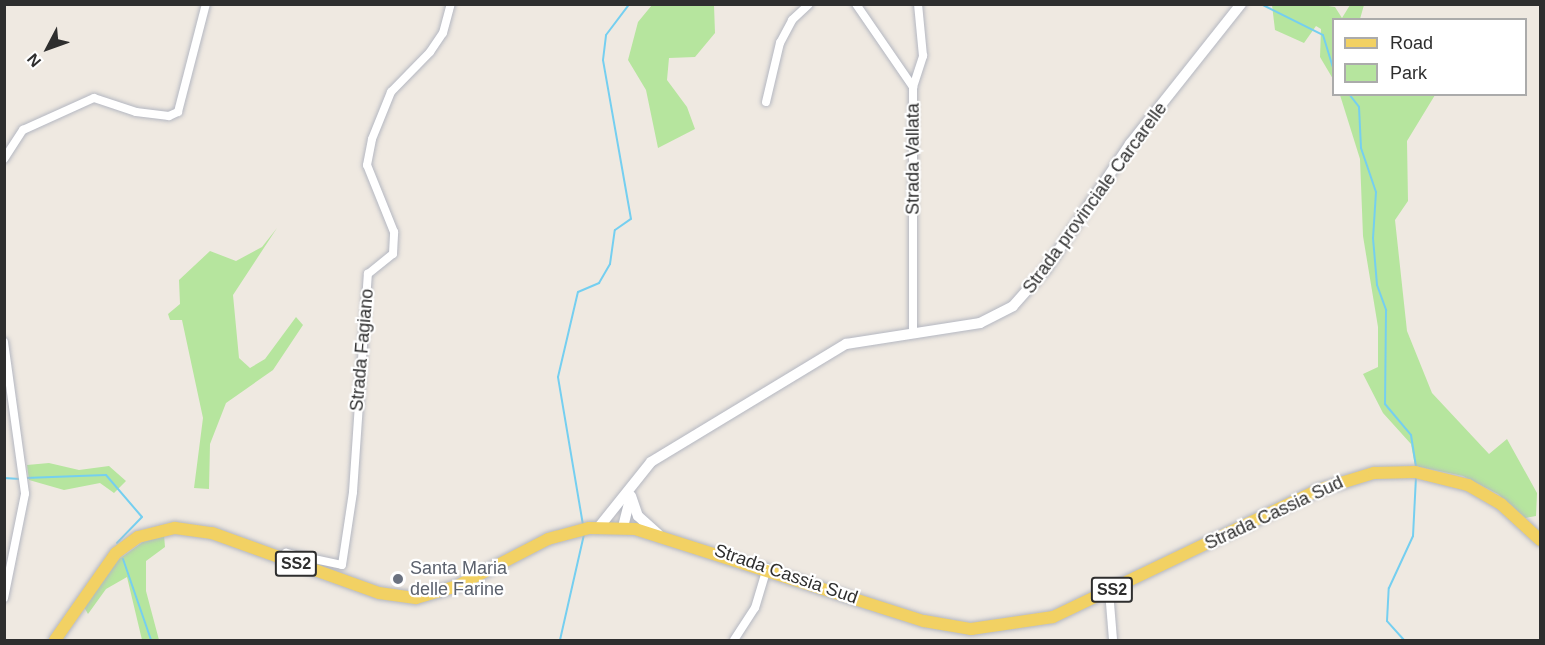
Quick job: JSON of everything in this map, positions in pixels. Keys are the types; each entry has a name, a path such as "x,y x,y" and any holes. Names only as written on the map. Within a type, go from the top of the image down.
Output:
{"main road":[{"name":"Strada provinciale Carcarelle","path":"626,498 632,483 651,462 846,344 987,321 1019,300 1053,260 1130,144 1240,4"},
{"name":"Strada Cassia Sud","path":"54,640 105,564 150,532 175,528 212,533 379,593 416,598 457,586 525,549 588,528 623,527 658,534 766,567 924,621 971,629 1031,624 1109,591 1318,490 1374,473 1415,472 1467,485 1501,504 1540,540"},
{"path":"623,527 626,498"},
{"path":"588,528 626,498"},
{"path":"626,498 638,516 658,534"}],"street":[{"path":"4,159 22,130 94,98 136,112 169,116 178,112 206,4"},
{"name":"Strada Fagiano","path":"280,558 286,553 342,566 368,274 393,254 394,232 367,165 372,139 391,92 430,52 443,33 451,4"},
{"path":"766,102 780,43 792,20 809,4"},
{"name":"Strada Vallata","path":"856,4 913,87 913,332"},
{"path":"913,87 923,56 918,4"},
{"path":"4,342 24,474 4,598"},
{"path":"734,640 755,608 766,567"},
{"path":"1109,591 1113,640"}],"green space":[{"path":"652,5 714,5 715,33 695,57 669,58 667,80 687,107 695,129 658,148 646,90 628,60 638,22"},
{"path":"1272,5 1335,7 1342,18 1332,18 1332,77 1320,57 1321,29 1316,26 1304,43 1275,30"},
{"path":"1350,5 1364,5 1360,18 1342,18"},
{"path":"1340,96 1434,96 1407,141 1408,201 1395,220 1407,331 1432,393 1489,454 1507,439 1537,493 1536,516 1525,518 1498,494 1463,476 1415,466 1411,444 1383,413 1363,374 1378,367 1378,327 1363,236 1360,159"},
{"path":"277,228 233,295 239,358 250,368 265,359 296,317 303,325 273,370 226,403 210,444 209,489 194,488 203,418 182,320 170,320 168,314 180,304 179,280 210,251 236,261 262,247"},
{"path":"49,463 79,470 109,466 126,481 114,493 100,483 64,490 29,480 27,465"},
{"path":"164,535 165,547 146,561 146,591 159,640 142,640 127,577 106,589 88,614 84,607 118,560 147,539"}],"waterway":[{"path":"583,525 558,377 578,292 599,283 610,264 615,230 631,219 603,60 606,35 629,4"},
{"path":"1261,4 1323,35 1332,65"},
{"path":"1351,96 1359,107 1361,148 1376,192 1373,238 1377,285 1386,310 1385,404 1411,435 1416,467"},
{"path":"25,478 106,475 142,517 117,543"},
{"path":"1404,640 1387,621 1389,588 1413,536 1416,477"},
{"path":"4,478 20,479"},
{"path":"560,640 584,534"},
{"path":"123,559 151,640"}],"place":[{"name":"Santa Maria delle Farine","path":"398,579"}]}
